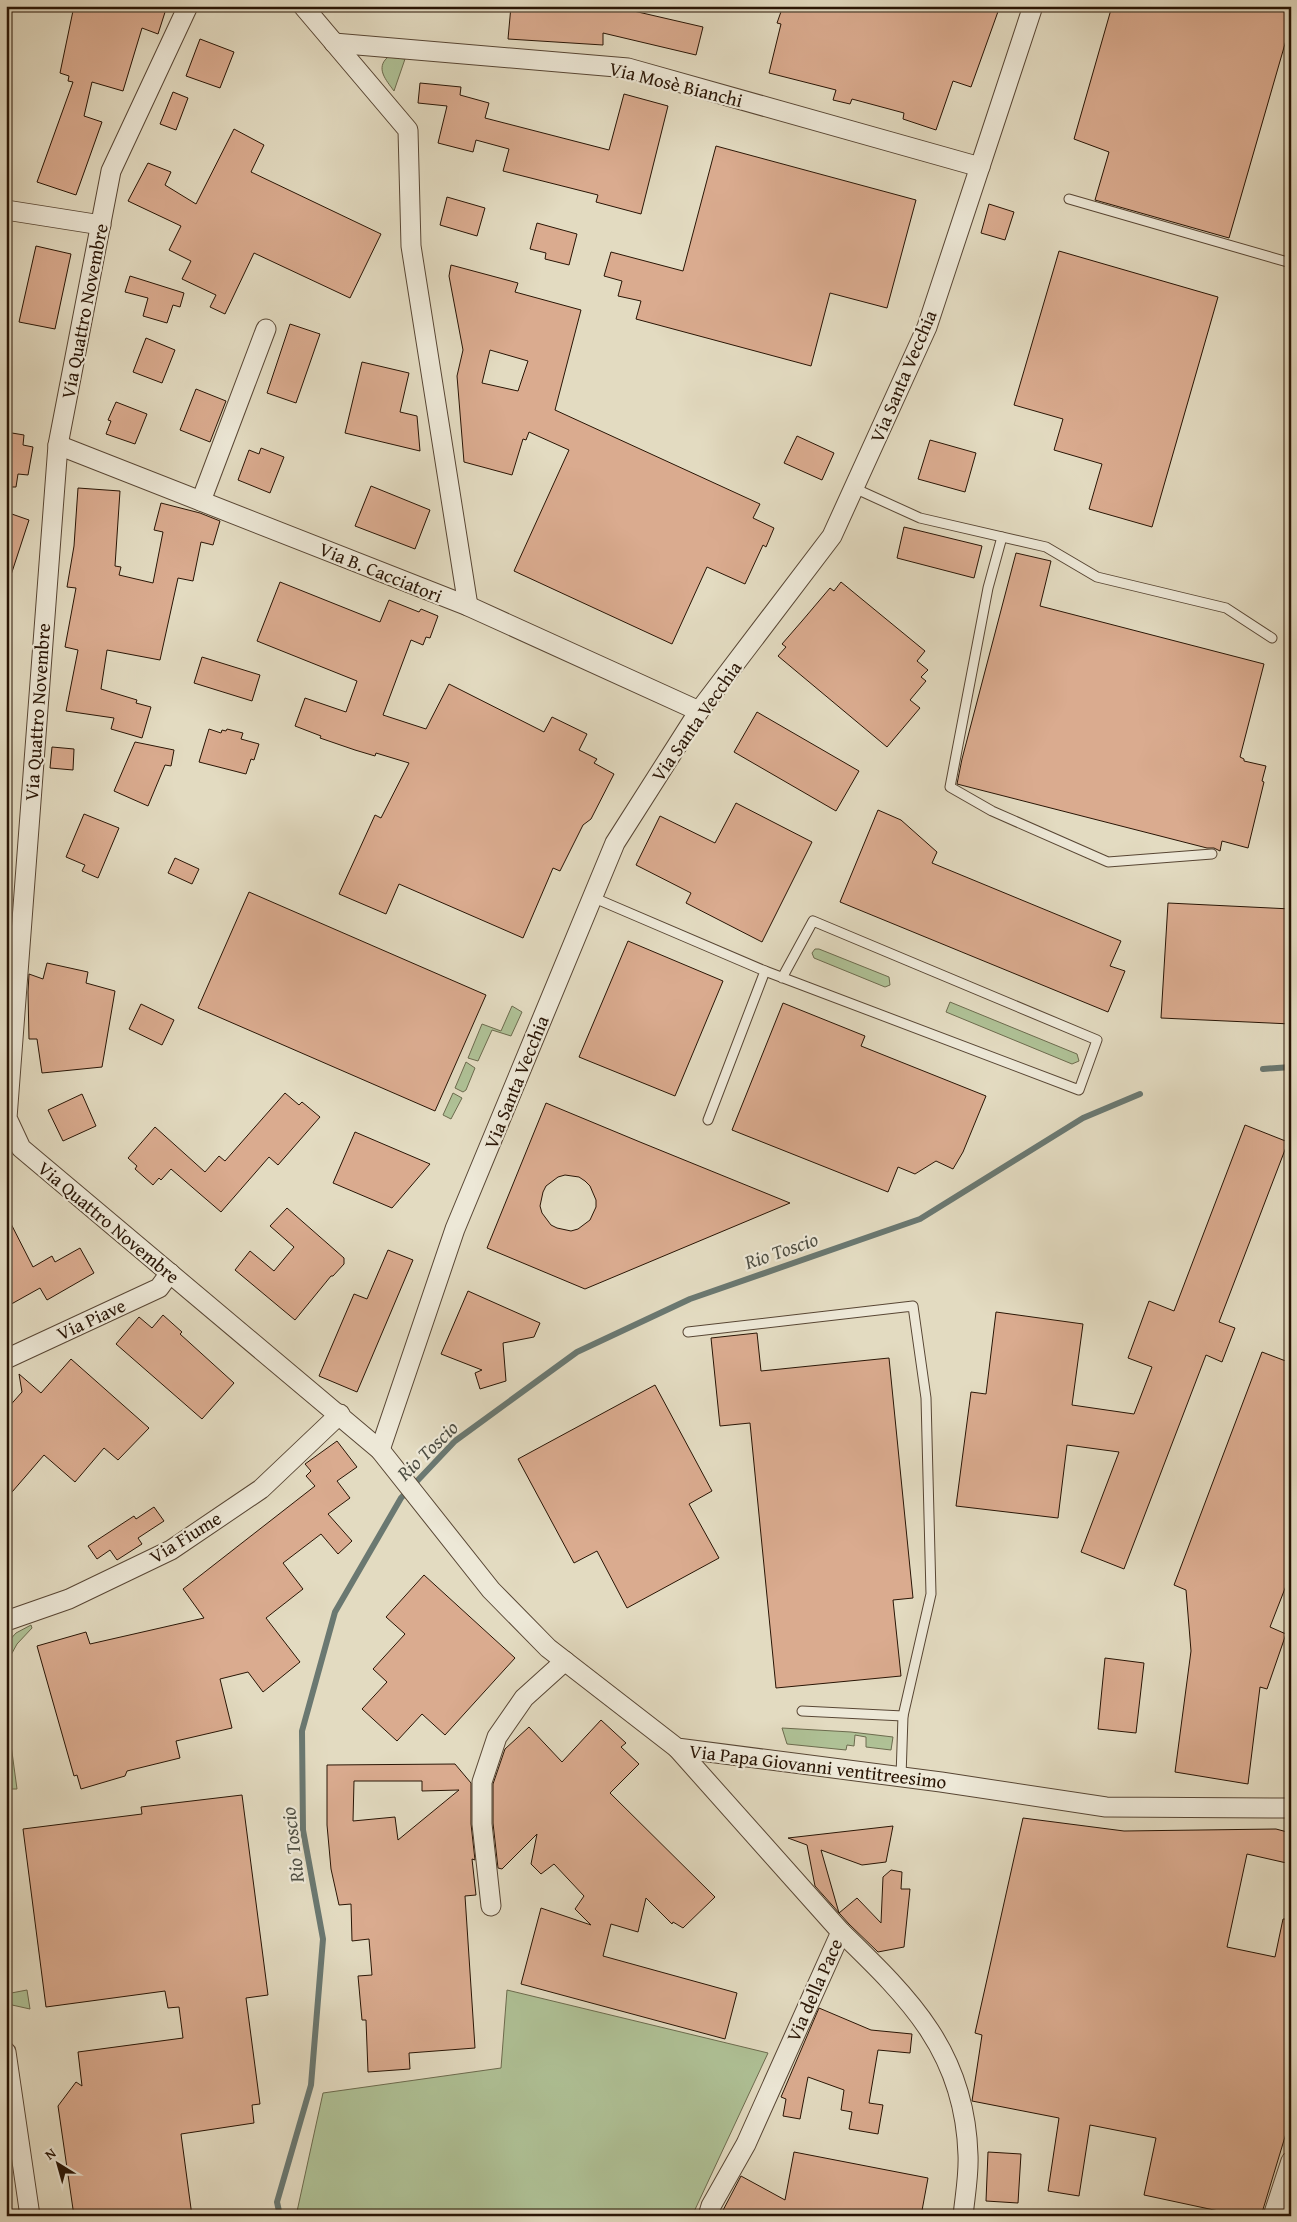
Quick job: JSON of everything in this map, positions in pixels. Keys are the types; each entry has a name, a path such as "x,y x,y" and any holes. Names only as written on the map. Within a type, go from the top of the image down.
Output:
{"street":[{"name":"Via Quattro Novembre","path":"188,6 111,171 58,444 13,936 7,1118 13,1149 170,1273 340,1414 380,1450"},
{"path":"303,6 408,130 411,246 468,606"},
{"name":"Via Santa Vecchia","path":"380,1450 455,1229 615,843 699,711 832,536 927,327 1033,6"},
{"name":"Via Mosè Bianchi","path":"334,43 628,68 980,167"},
{"path":"6,210 101,225"},
{"path":"201,501 266,329"},
{"name":"Via B. Cacciatori","path":"58,444 468,606 699,711"},
{"name":"Via Piave","path":"6,1359 159,1288 170,1273"},
{"name":"Via Fiume","path":"6,1621 70,1599 171,1550 261,1489 340,1414"},
{"name":"Via Papa Giovanni ventitreesimo","path":"380,1450 491,1590 548,1648 677,1748 900,1777 1106,1807 1291,1808"},
{"path":"490,1906 482,1824 482,1782 497,1738 524,1698 565,1662"},
{"name":"Via della Pace","path":"677,1748 841,1932 746,2144 711,2206 708,2216"},
{"path":"841,1932 908,2001 935,2036 947,2060 965,2123 968,2156 963,2216"},
{"path":"6,2052 30,2216"},
{"path":"1273,2216 1291,2161"}],"lane":[{"path":"1069,199 1290,261"},
{"path":"854,488 920,518 1046,547 1097,577 1226,608 1272,638"},
{"path":"1002,537 988,588 950,787 992,811 1108,862 1212,854"},
{"path":"592,897 765,972 1079,1090 1097,1040 813,921 782,978"},
{"path":"708,1120 765,972"},
{"path":"688,1332 913,1306 926,1398 931,1594 903,1716 900,1777"},
{"path":"802,1711 903,1716"}],"green space":[{"path":"388,57 405,59 394,91 382,70 382,65"},
{"path":"815,949 889,977 890,985 885,987 814,958 812,953"},
{"path":"950,1002 1077,1054 1079,1061 1072,1064 946,1012"},
{"path":"512,1006 522,1012 511,1036 492,1030 478,1061 468,1058 482,1024 501,1031"},
{"path":"466,1062 475,1068 466,1090 463,1092 455,1088"},
{"path":"453,1093 462,1098 451,1119 443,1115"},
{"path":"31,1625 32,1628 17,1644 6,1664 7,1643 16,1633"},
{"path":"6,1708 17,1789 6,1789"},
{"path":"782,1728 851,1732 893,1737 891,1750 866,1747 866,1737 855,1735 854,1746 847,1745 846,1750 787,1744"},
{"path":"27,1990 30,2009 12,2005 6,1994"},
{"path":"507,1990 768,2053 692,2216 296,2216 323,2093 501,2068"}],"building":[{"path":"74,6 167,6 158,34 142,28 123,91 92,82 84,116 102,122 76,195 37,182 73,82 68,81 69,76 60,73"},
{"path":"511,6 612,6 703,27 696,55 603,33 603,45 508,39"},
{"path":"783,6 1000,6 971,87 953,81 936,130 903,119 904,113 852,99 850,104 833,100 836,90 769,73 781,24 777,23"},
{"path":"1112,6 1291,6 1291,23 1229,238 1095,200 1109,152 1074,139"},
{"path":"200,39 234,52 220,88 186,76"},
{"path":"420,83 461,87 460,95 489,103 485,118 609,150 624,94 668,106 641,214 596,202 598,195 503,171 509,149 476,140 473,152 438,143 447,106 418,103"},
{"path":"173,92 188,98 176,130 160,124"},
{"path":"234,129 264,145 251,172 381,234 350,298 254,253 225,314 210,307 216,295 182,279 191,261 169,250 181,226 128,201 148,163 171,172 165,185 196,204"},
{"path":"716,146 916,200 887,308 830,293 811,366 636,319 641,301 618,296 622,281 604,276 611,252 683,271"},
{"path":"447,197 485,208 477,236 440,225"},
{"path":"989,204 1014,212 1005,240 981,233"},
{"path":"537,223 577,234 569,265 545,259 546,253 530,249"},
{"path":"36,246 71,254 55,329 19,322"},
{"path":"1059,251 1218,297 1152,527 1089,509 1102,464 1054,450 1063,419 1014,405"},
{"path":"451,265 518,283 515,292 581,310 555,410 760,504 753,518 774,528 766,547 763,545 745,584 707,567 672,644 514,571 569,450 529,432 526,440 523,439 512,475 464,462 457,376 463,350 449,276","holes":["490,350 528,361 518,391 482,383"]},
{"path":"130,276 184,293 180,307 173,305 167,323 143,316 148,298 125,292"},
{"path":"290,324 320,334 296,403 267,393"},
{"path":"146,338 175,350 162,383 133,372"},
{"path":"362,362 409,373 400,412 417,416 420,451 345,433"},
{"path":"196,389 226,401 210,442 180,430"},
{"path":"116,402 147,414 135,444 106,434 111,421 108,420"},
{"path":"6,432 24,435 23,445 33,447 28,475 18,474 16,487 6,487"},
{"path":"797,436 834,453 822,480 784,463"},
{"path":"930,440 976,453 965,492 918,479"},
{"path":"261,448 284,457 270,493 238,480 249,450 259,454"},
{"path":"371,486 430,510 415,549 355,526"},
{"path":"78,488 120,491 115,566 121,567 119,575 153,583 163,532 154,530 161,503 200,513 220,521 213,545 201,542 193,581 178,578 160,660 107,650 101,689 137,700 136,703 151,707 142,738 111,729 114,718 66,711 78,650 65,647 76,588 67,587 74,546"},
{"path":"6,512 29,520 10,578 6,578"},
{"path":"904,527 982,546 974,578 897,558"},
{"path":"1016,553 1051,561 1040,606 1264,664 1240,757 1244,761 1266,766 1248,848 1222,841 1220,851 957,784"},
{"path":"280,582 380,622 389,600 419,612 421,609 438,616 430,638 426,637 423,645 411,640 383,715 426,729 449,684 544,732 552,717 587,734 579,750 597,759 594,763 614,774 591,819 583,825 560,871 553,868 523,938 399,884 386,914 339,894 375,815 381,818 409,763 376,753 375,756 355,750 320,738 321,736 295,726 305,698 346,712 357,681 257,641"},
{"path":"841,582 925,651 917,661 928,670 921,677 926,681 910,700 920,708 887,747 778,656 786,647 782,644 830,588 834,591"},
{"path":"202,657 260,675 252,701 194,683"},
{"path":"757,712 859,771 836,811 734,752"},
{"path":"209,729 221,733 222,730 226,731 227,729 243,733 241,739 259,744 254,760 251,759 246,774 199,762"},
{"path":"135,742 174,750 171,766 165,765 148,806 114,791"},
{"path":"52,747 74,749 73,770 50,768"},
{"path":"736,803 812,842 762,942 686,903 691,893 636,865 660,816 715,843"},
{"path":"878,810 901,820 937,852 932,863 1121,941 1110,966 1125,971 1108,1012 840,902"},
{"path":"84,814 119,828 98,878 82,871 85,865 66,857"},
{"path":"175,858 199,869 192,884 168,873"},
{"path":"249,892 486,995 435,1111 198,1008"},
{"path":"1168,903 1291,909 1291,1024 1161,1018"},
{"path":"628,941 723,981 675,1096 579,1057"},
{"path":"47,963 88,972 86,983 115,991 102,1067 42,1073 37,1039 29,1039 28,992 29,974 43,979"},
{"path":"783,1003 865,1036 861,1046 986,1096 963,1152 953,1169 936,1161 915,1174 898,1167 888,1192 732,1130"},
{"path":"141,1004 174,1020 162,1045 129,1029"},
{"path":"285,1093 299,1105 302,1102 320,1117 278,1165 269,1157 221,1212 171,1169 161,1180 159,1178 153,1185 135,1169 137,1166 128,1158 155,1127 205,1172 219,1156 225,1161"},
{"path":"82,1094 96,1126 63,1141 48,1110"},
{"path":"546,1103 790,1203 585,1289 487,1248","holes":["565,1175 579,1177 590,1186 596,1200 596,1207 590,1220 578,1229 571,1231 551,1225 542,1213 540,1206 546,1186 558,1177"]},
{"path":"1245,1125 1288,1142 1219,1322 1235,1328 1222,1362 1206,1355 1124,1569 1081,1552 1119,1452 1067,1445 1058,1518 956,1506 971,1392 986,1394 996,1312 1083,1324 1072,1405 1134,1414 1152,1367 1128,1358 1149,1301 1174,1311"},
{"path":"355,1132 430,1164 392,1208 333,1183"},
{"path":"287,1208 344,1258 344,1264 331,1276 295,1320 235,1270 250,1251 274,1271 294,1247 270,1226"},
{"path":"6,1214 33,1267 52,1256 55,1262 80,1248 94,1273 47,1300 40,1288 6,1307"},
{"path":"388,1250 413,1260 357,1392 319,1376 354,1294 367,1299"},
{"path":"468,1291 540,1323 534,1337 503,1343 506,1381 480,1389 475,1373 482,1370 441,1354"},
{"path":"163,1315 182,1332 180,1334 234,1383 202,1419 116,1344 139,1317 152,1328"},
{"path":"757,1333 761,1371 889,1358 913,1598 893,1600 901,1676 776,1688 750,1423 720,1426 711,1338"},
{"path":"1262,1352 1291,1363 1291,1573 1270,1627 1286,1634 1267,1689 1260,1687 1248,1784 1175,1772 1191,1651 1186,1590 1174,1585"},
{"path":"71,1359 149,1428 118,1460 104,1448 75,1482 44,1455 6,1499 6,1410 22,1392 19,1374 41,1393"},
{"path":"655,1385 712,1491 689,1504 719,1558 627,1608 597,1551 574,1563 518,1459"},
{"path":"337,1441 357,1467 337,1481 350,1498 328,1514 352,1541 338,1554 321,1534 283,1563 303,1589 266,1618 300,1662 263,1692 248,1672 220,1679 232,1728 176,1741 180,1758 127,1771 125,1776 81,1789 77,1775 74,1776 37,1646 86,1632 90,1644 204,1618 183,1589 315,1486 306,1476 311,1471 305,1464"},
{"path":"154,1507 164,1521 138,1538 142,1544 117,1560 110,1550 97,1559 88,1546 134,1516 136,1519"},
{"path":"424,1575 515,1658 445,1735 422,1714 397,1741 362,1709 387,1682 373,1669 405,1634 386,1617"},
{"path":"1105,1658 1144,1663 1136,1733 1098,1729"},
{"path":"601,1720 626,1743 621,1747 639,1764 610,1793 715,1897 683,1928 673,1922 672,1924 646,1898 638,1932 611,1924 603,1956 737,1993 725,2039 521,1984 541,1908 591,1925 575,1909 584,1896 554,1864 541,1874 531,1864 537,1834 502,1869 498,1868 493,1823 493,1784 505,1749 529,1727 562,1762"},
{"path":"455,1764 471,1783 471,1824 475,1860 472,1859 476,1895 465,1896 475,2048 409,2053 410,2069 368,2072 366,2020 362,2020 358,1976 372,1975 369,1939 352,1941 351,1904 339,1905 331,1869 327,1825 327,1765","holes":["354,1781 422,1781 422,1791 459,1790 398,1840 395,1817 353,1821"]},
{"path":"242,1795 268,1995 246,1998 260,2104 252,2105 254,2123 181,2134 192,2216 74,2216 58,2106 76,2082 82,2086 78,2052 183,2038 179,2007 168,2008 165,1991 46,2007 23,1829 142,1814 141,1807"},
{"path":"1023,1818 1124,1831 1276,1829 1291,1833 1291,1864 1247,1854 1227,1947 1275,1957 1283,1919 1291,1919 1291,2117 1261,2216 1242,2216 1144,2195 1156,2138 1090,2125 1079,2196 1048,2191 1059,2118 972,2101 982,2035 975,2033"},
{"path":"893,1826 886,1862 862,1865 821,1850 839,1913 815,1886 807,1845 788,1838"},
{"path":"891,1870 902,1872 901,1889 910,1889 904,1947 878,1952 839,1913 857,1898 881,1923 883,1877"},
{"path":"819,2008 871,2030 912,2034 910,2053 878,2050 869,2103 883,2105 878,2134 849,2129 852,2112 841,2110 844,2090 808,2077 800,2119 783,2116 786,2099 781,2097"},
{"path":"794,2152 928,2178 921,2216 720,2216 741,2176 785,2200"},
{"path":"988,2152 1021,2154 1018,2203 986,2201"}],"waterway":[{"name":"Rio Toscio","path":"1263,1069 1291,1067"},
{"name":"Rio Toscio","path":"280,2216 277,2202 311,2085 323,1939 303,1830 302,1731 335,1612 401,1498 455,1441 577,1352 690,1299 920,1219 1083,1118 1140,1094"}]}
